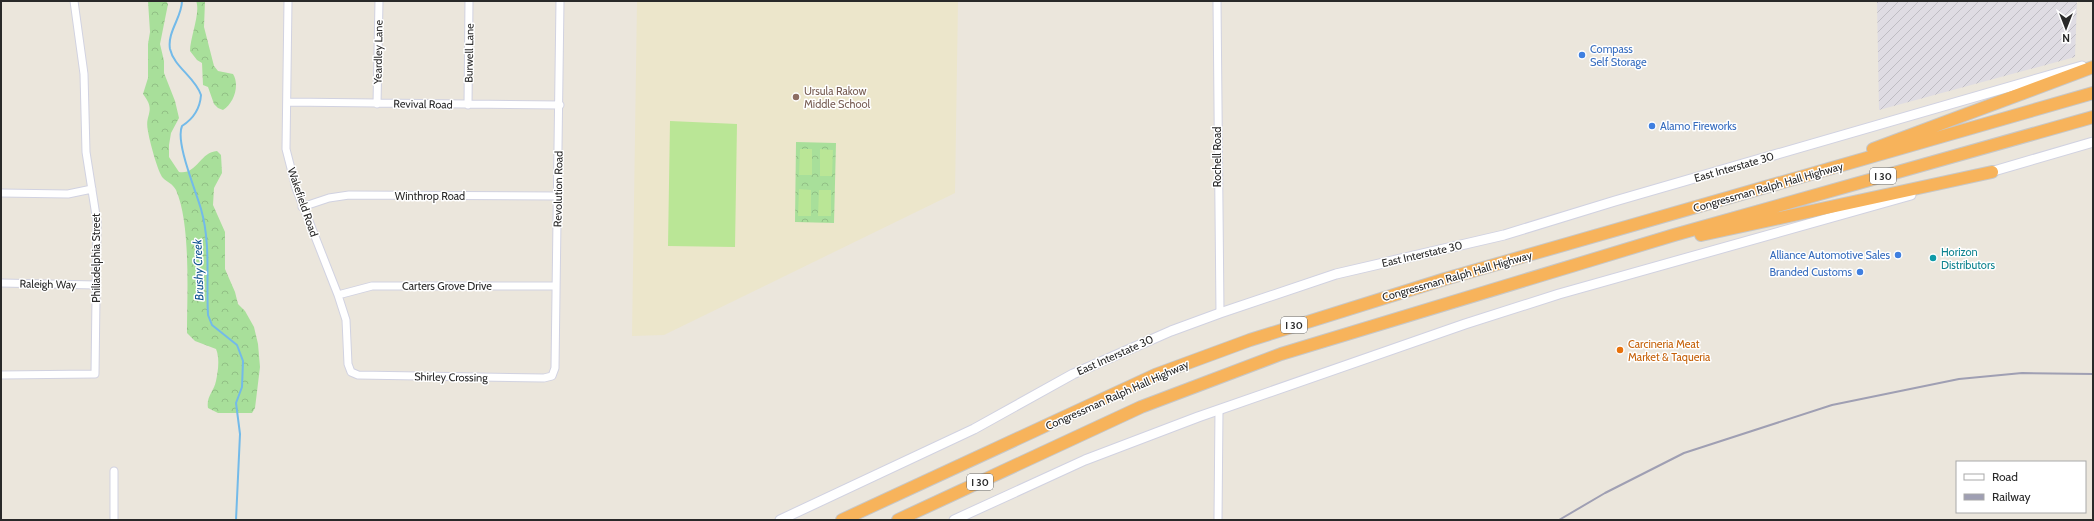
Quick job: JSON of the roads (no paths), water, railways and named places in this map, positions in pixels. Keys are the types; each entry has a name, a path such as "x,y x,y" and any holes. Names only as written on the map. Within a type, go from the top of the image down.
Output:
{"highway":[{"path":"1767,187 2093,67"},
{"name":"Congressman Ralph Hall Highway","path":"842,520 1156,375 1250,340 1445,279 2093,93"},
{"name":"Congressman Ralph Hall Highway","path":"898,520 1141,407 1281,354 1674,235 2093,117"},
{"path":"1674,235 1700,235 1992,172"},
{"path":"912,520 1062,444"}],"main road":[{"name":"East Interstate 30","path":"780,520 974,429 1073,374 1165,333 1220,313 1336,274 1504,236 1615,201 2093,62"},
{"path":"954,520 1085,460 1219,410 1465,324 1559,294 1992,172 2093,142"}],"street":[{"name":"Philiadelphia Street","path":"1,375 95,374 97,222 86,152 84,74 74,1"},
{"name":"Wakefield Road","path":"288,1 286,149 292,177 302,207 338,295 346,320 348,364 351,372"},
{"name":"Yeardley Lane","path":"377,104 379,1"},
{"name":"Burwell Lane","path":"468,105 470,1"},
{"name":"Revolution Road","path":"552,376 556,368 560,1"},
{"name":"Rochell Road","path":"1217,1 1220,313"},
{"name":"Revival Road","path":"287,102 560,105"},
{"path":"1,193 68,194 92,189"},
{"name":"Winthrop Road","path":"302,207 329,198 349,195 558,196"},
{"name":"Raleigh Way","path":"1,283 96,285"},
{"name":"Carters Grove Drive","path":"338,295 372,286 556,286"},
{"name":"Shirley Crossing","path":"351,372 358,375 544,378 552,376"},
{"path":"1218,520 1219,410"},
{"path":"114,471 114,520"}],"waterway":[{"name":"Brushy Creek","path":"182,1 180,13 172,31 170,49 180,67 194,83 201,95 193,117 182,126 181,143 204,222 207,248 208,315 212,325 237,345 243,361 242,387 236,403 240,434 236,520"}],"railway":[{"path":"1559,520 1605,493 1684,453 1832,405 1959,379 2022,373 2093,374"}],"place":[{"name":"Compass Self Storage","path":"1582,55"},
{"name":"Ursula Rakow Middle School","path":"796,97"},
{"name":"Alamo Fireworks","path":"1652,126"},
{"name":"Alliance Automotive Sales","path":"1898,255"},
{"name":"Horizon Distributors","path":"1933,258"},
{"name":"Branded Customs","path":"1860,272"},
{"name":"Carcineria Meat Market & Taqueria","path":"1620,350"}]}
